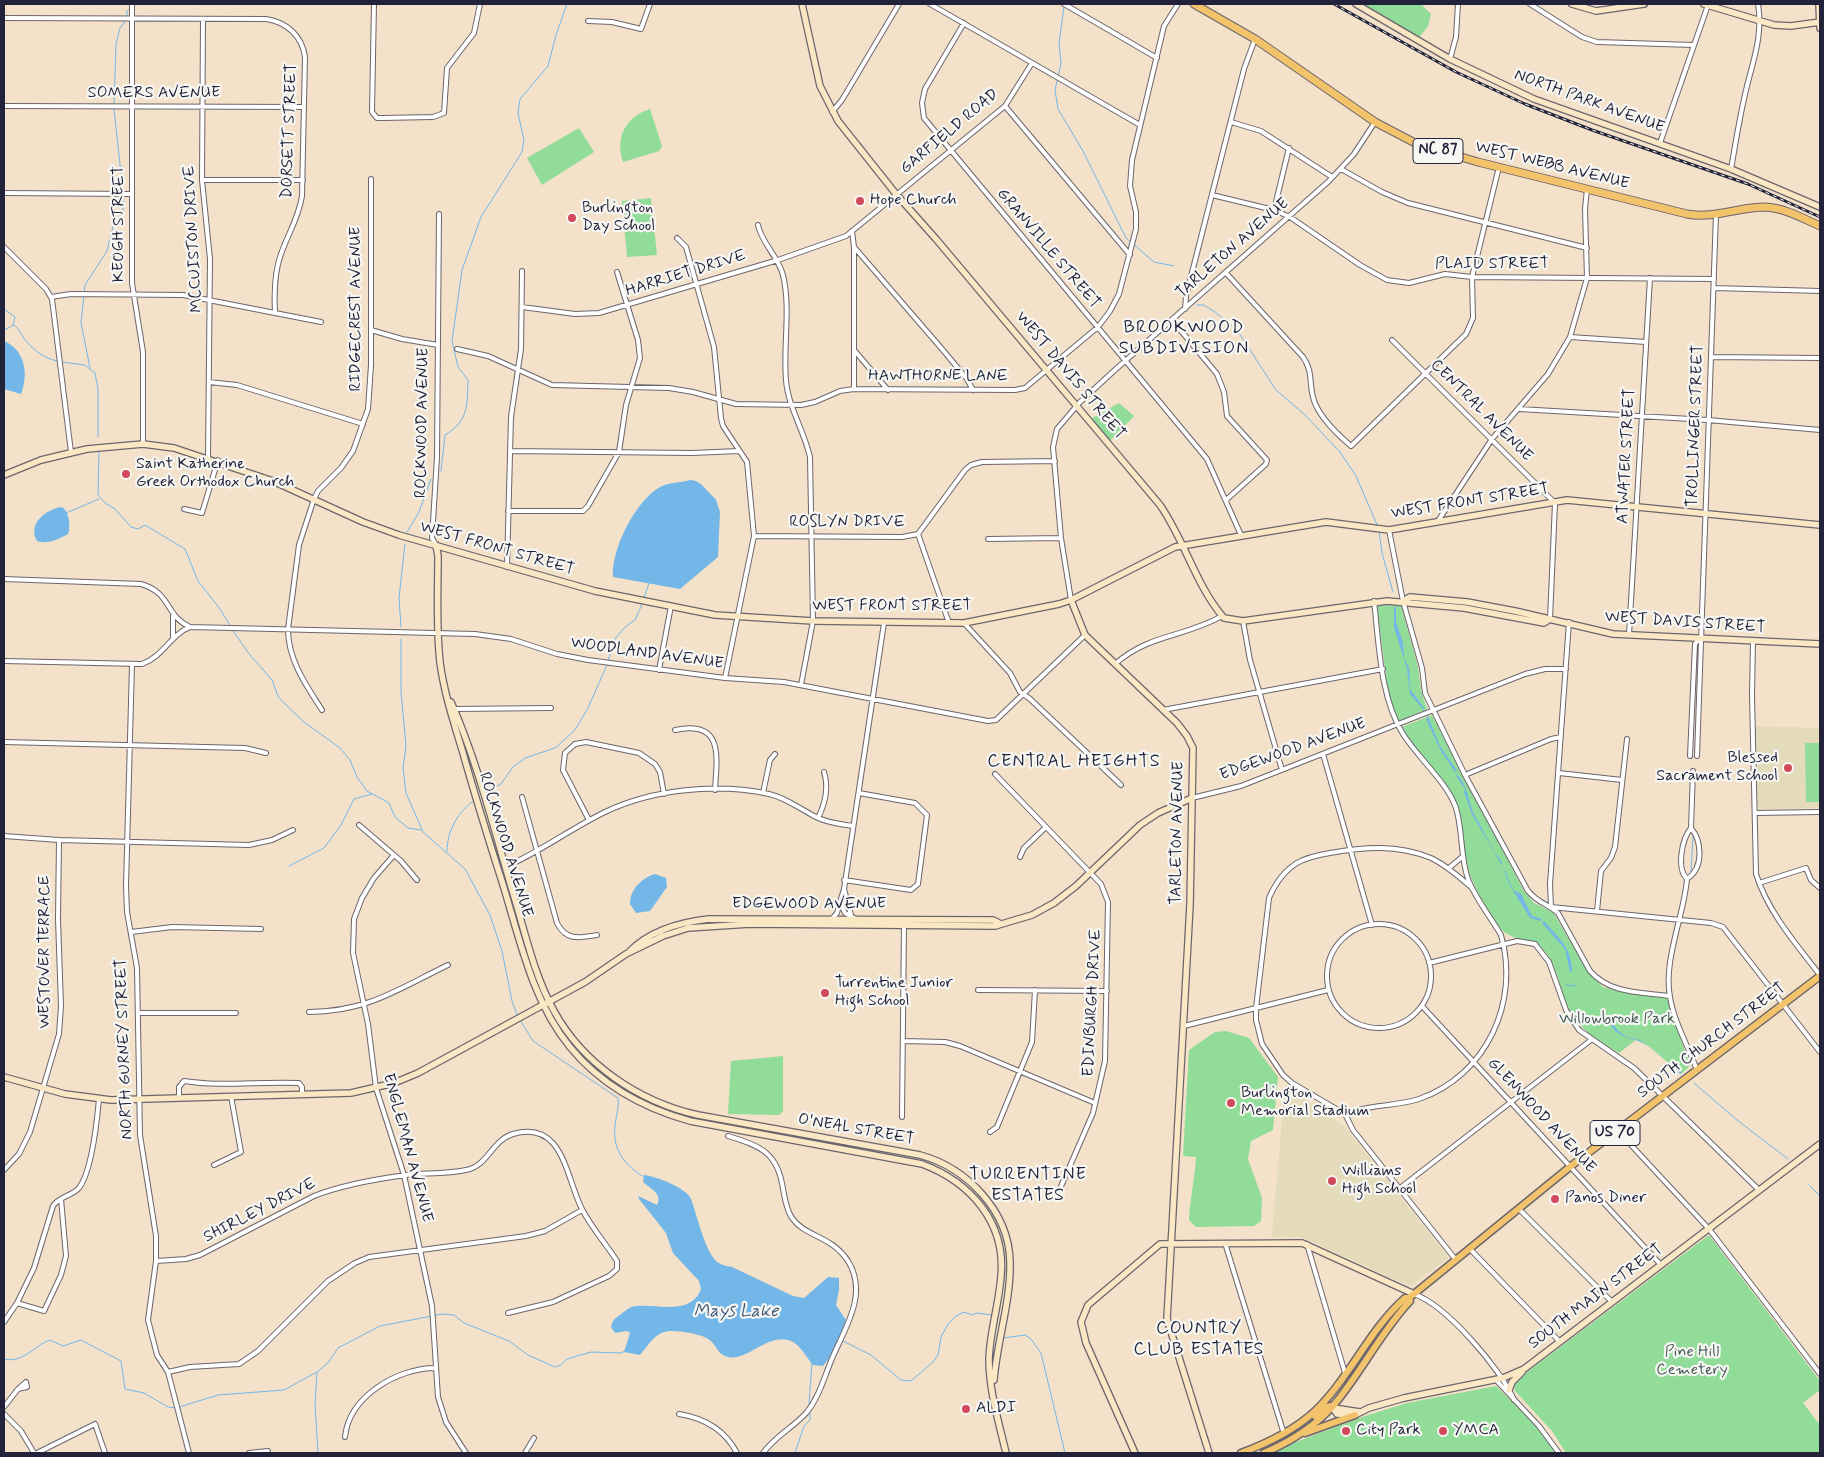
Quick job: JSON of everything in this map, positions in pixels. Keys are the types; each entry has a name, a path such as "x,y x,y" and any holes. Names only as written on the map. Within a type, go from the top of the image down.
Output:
{"highway":[{"name":"WEST WEBB AVENUE","path":"1194,4 1255,39 1375,122 1425,147 1687,214 1716,214 1770,208 1790,212 1820,226"}],"main road":[{"name":"SOUTH CHURCH STREET","path":"1242,1453 1284,1434 1314,1412 1341,1379 1380,1323 1405,1298 1411,1296 1571,1166 1820,976"},
{"name":"SOUTH CHURCH STREET","path":"1264,1453 1300,1435 1332,1407 1384,1331 1410,1301 1411,1296"},
{"path":"1296,1426 1306,1423 1326,1407 1332,1407 1331,1401 1342,1385 1341,1379"},
{"path":"1300,1435 1358,1413"}],"street":[{"name":"KEOGH STREET","path":"132,4 133,294 143,352 143,444"},
{"path":"374,4 374,116 382,118 433,117 442,115 445,108 447,68 474,33 480,4"},
{"path":"588,21 643,28 650,4"},
{"name":"WEST DAVIS STREET","path":"802,4 820,86 832,112 896,194 1078,406 1160,505 1184,544 1207,595 1222,616 1228,620 1243,621 1374,601 1403,601 1464,608 1544,623 1550,619 1569,622 1603,632 1628,635 1820,644"},
{"path":"832,112 842,100 898,4"},
{"path":"930,4 1140,125"},
{"path":"1064,4 1157,58"},
{"name":"HAWTHORNE LANE","path":"457,350 488,356 543,381 559,386 682,389 736,404 791,405 815,402 840,391 854,389 1021,389 1048,371 1098,327 1110,311 1119,294 1137,223 1130,174 1164,26 1178,4"},
{"name":"NORTH PARK AVENUE","path":"1356,4 1450,59 1534,99 1731,169 1820,208"},
{"path":"1450,59 1456,37 1458,4"},
{"path":"1530,4 1576,34 1597,42 1694,46"},
{"path":"1572,4 1609,11 1644,4"},
{"path":"1660,143 1694,46 1706,4 1779,26 1820,22"},
{"path":"1731,169 1747,87 1757,53 1760,21 1758,4"},
{"path":"1819,4 1820,28"},
{"name":"DORSETT STREET","path":"4,18 266,19 279,22 292,31 300,40 304,52 303,180 298,214 281,254 276,275 275,312"},
{"name":"MCCUISTON DRIVE","path":"203,19 202,180 209,243 210,299 208,457"},
{"name":"GRANVILLE STREET","path":"964,23 925,89 922,103 924,118 1207,460 1241,535"},
{"path":"1185,309 1186,296 1230,122 1247,59 1255,39"},
{"name":"GARFIELD ROAD","path":"852,231 1005,106 1032,63"},
{"name":"SOMERS AVENUE","path":"4,106 304,107"},
{"path":"1005,106 1130,255"},
{"path":"1230,122 1261,131 1332,177"},
{"name":"TARLETON AVENUE","path":"1209,1453 1168,1328 1170,1243 1176,1186 1184,1026 1192,798 1192,745 1177,722 1085,635 1071,600 1061,538 1055,461 1055,434 1078,406 1126,361 1290,218 1341,168 1375,122"},
{"path":"1274,210 1289,148"},
{"path":"1226,273 1303,357 1312,376 1313,398 1317,408 1350,446 1462,340 1470,327 1473,311 1472,277 1499,167"},
{"path":"1341,168 1396,199 1587,248"},
{"name":"RIDGECREST AVENUE","path":"322,710 294,662 288,640 288,629 299,545 314,499 318,491 347,460 357,442 370,397 371,179"},
{"path":"202,180 303,180"},
{"path":"1437,523 1492,439 1548,374 1570,337 1587,278 1585,209 1588,190"},
{"path":"4,193 132,194"},
{"name":"PLAID STREET","path":"1212,195 1274,210 1290,218 1360,265 1387,280 1409,283 1445,274 1472,277 1714,279"},
{"name":"ROCKWOOD AVENUE","path":"439,214 438,457 432,538 436,545 438,556 440,661 452,709 515,926 546,1004"},
{"name":"TROLLINGER STREET","path":"1699,638 1716,214"},
{"path":"758,225 760,236 778,260 786,289 785,371 791,405 804,434 810,457 812,621 801,685"},
{"path":"852,231 854,247 854,389"},
{"name":"HARRIET DRIVE","path":"522,307 585,314 627,305 836,241 852,231"},
{"path":"677,238 686,247 716,358 718,399 723,426 747,462 754,536 725,678"},
{"path":"4,247 42,284 50,297 56,318 71,452"},
{"path":"854,247 968,379 974,390"},
{"path":"507,566 512,401 521,349 522,271"},
{"path":"508,511 583,511 588,506 619,452 624,415 639,367 640,349 617,272"},
{"name":"ATWATER STREET","path":"1628,635 1650,278"},
{"path":"1714,288 1820,291"},
{"path":"50,297 71,294 183,295 321,322"},
{"path":"1172,320 1217,374 1222,385 1227,416 1267,460 1266,464 1226,500"},
{"path":"371,330 402,339 438,345"},
{"path":"1570,337 1646,342"},
{"name":"CENTRAL AVENUE","path":"1392,340 1555,503"},
{"path":"854,350 888,390"},
{"path":"1710,357 1820,358"},
{"path":"210,382 237,385 363,424"},
{"path":"1519,409 1708,420 1820,430"},
{"name":"WEST FRONT STREET","path":"4,474 41,460 71,452 143,444 174,448 218,460 273,481 373,526 595,591 737,617 812,621 964,623 1071,600 1169,549 1184,544 1326,522 1386,530 1576,501 1820,525"},
{"path":"510,450 619,452 739,451"},
{"path":"184,510 202,513 218,460"},
{"name":"ROSLYN DRIVE","path":"754,536 902,537 918,534 965,470 971,465 982,462 1055,461"},
{"path":"1550,619 1555,503"},
{"path":"1386,530 1422,668 1425,693 1465,775 1528,891 1539,903 1551,907 1723,926 1820,1052"},
{"path":"918,534 949,623"},
{"path":"988,540 1061,538"},
{"path":"4,579 140,584 159,592 180,623 190,627"},
{"path":"1345,1114 1365,1108 1419,1099 1452,1082 1474,1062 1492,1036 1502,1012 1506,982 1501,935 1471,886 1462,857 1458,816 1453,803 1398,725 1389,701 1374,601"},
{"path":"659,670 671,606"},
{"path":"174,616 174,638"},
{"path":"1115,664 1131,650 1150,640 1192,630 1222,616"},
{"path":"1243,621 1250,660 1282,770"},
{"path":"1569,622 1550,884 1551,907 1558,913 1590,971 1597,979 1618,989 1669,996"},
{"path":"857,922 851,914 844,889 844,880 884,623"},
{"path":"964,623 1010,673 1020,692 1121,785"},
{"path":"4,661 142,664 155,658 180,631 190,627"},
{"name":"WOODLAND AVENUE","path":"190,627 493,636 527,643 572,657 659,670 801,685 992,721 1024,694 1085,635"},
{"path":"1690,756 1695,644 1699,638 1702,644 1697,756"},
{"path":"1753,641 1756,870 1759,883 1786,930 1820,976"},
{"name":"NORTH GURNEY STREET","path":"132,665 126,886 137,968 140,1134 156,1236 156,1261 148,1320 157,1355 168,1372 189,1453"},
{"path":"1163,710 1383,669"},
{"name":"EDGEWOOD AVENUE","path":"694,924 857,922 994,926 1042,910 1064,897 1140,825 1158,813 1192,798 1241,786 1525,674 1545,670 1566,669"},
{"path":"452,709 551,708"},
{"name":"ROCKWOOD AVENUE","path":"452,709 506,866 546,1004"},
{"path":"675,730 694,729 710,736 716,742 716,790"},
{"path":"1465,775 1551,739 1561,737"},
{"path":"1597,911 1601,871 1611,858 1614,847 1627,740"},
{"path":"4,742 245,748 266,753"},
{"path":"589,820 563,770 565,753 575,744 586,742 645,755 658,769 664,794"},
{"path":"763,794 770,760 775,754"},
{"path":"1323,754 1372,925"},
{"path":"1687,879 1683,874 1682,859 1685,838 1690,828 1693,771"},
{"path":"818,818 824,806 826,792 827,781 824,772"},
{"path":"1559,773 1622,780"},
{"name":"EDINBURGH DRIVE","path":"995,774 1101,884 1108,902 1105,1061 1095,1103 1059,1191"},
{"path":"498,870 537,851 589,820 626,803 664,794 716,790 763,794 786,799 818,818 853,826"},
{"path":"844,880 908,890 914,888 919,875 928,821 924,810 908,802 859,793"},
{"path":"522,797 556,923 562,932 572,938 597,935"},
{"path":"1754,813 1820,812"},
{"path":"359,825 394,855 417,880"},
{"path":"1020,857 1024,848 1046,827"},
{"path":"1690,828 1697,838 1699,856 1695,872 1687,879 1670,970 1669,996 1698,1070"},
{"path":"4,836 59,840 249,845 272,840 293,830"},
{"name":"WESTOVER TERRACE","path":"4,1170 19,1154 30,1132 59,1034 61,1006 58,909 59,840"},
{"path":"1456,1260 1353,1130 1345,1114 1306,1093 1282,1075 1262,1044 1256,1020 1256,1008 1268,905 1273,888 1284,873 1297,862 1315,856 1351,850 1375,847 1395,849 1431,859 1449,868 1471,886"},
{"name":"ENGLEMAN AVENUE","path":"394,855 367,888 354,918 353,953 365,1005 376,1088 404,1175 432,1306 435,1368 441,1410 452,1433 466,1453"},
{"path":"1449,868 1462,857"},
{"path":"1759,883 1806,868 1810,880 1820,888"},
{"path":"832,919 837,913 844,889"},
{"path":"840,902 845,913 851,914"},
{"name":"EDGEWOOD AVENUE","path":"4,1077 43,1088 99,1099 138,1100 350,1094 376,1088 418,1073 586,982 626,954 663,936 694,924 734,918 832,919 857,922"},
{"path":"902,1117 904,923"},
{"path":"1372,925 1389,925 1411,936 1422,948 1429,963 1430,985 1422,1006 1403,1022 1387,1028 1371,1028 1356,1023 1344,1015 1328,990 1328,963 1336,947 1355,930 1372,925"},
{"path":"131,932 172,927 261,929"},
{"path":"1429,963 1522,940 1535,944 1545,955 1570,1018 1591,1040 1627,1062 1759,1190"},
{"path":"309,1012 336,1012 365,1005 448,965"},
{"path":"978,990 1107,991"},
{"path":"990,1132 997,1127 1021,1072 1034,1031 1035,990"},
{"path":"1184,1026 1328,990"},
{"name":"O'NEAL STREET","path":"546,1004 565,1040 593,1071 620,1091 661,1112 690,1121 922,1164 958,1182 971,1193 987,1214 996,1234 1001,1255 1001,1283 990,1350 993,1394 1006,1453"},
{"name":"GLENWOOD AVENUE","path":"1422,1006 1662,1265"},
{"path":"138,1014 236,1013"},
{"path":"1400,1188 1591,1040"},
{"path":"903,1041 935,1042 960,1046 1095,1103"},
{"path":"179,1098 179,1087 184,1081 222,1085 242,1082 298,1083 302,1087 302,1096"},
{"path":"214,1165 241,1152 231,1096"},
{"path":"4,1322 17,1303 34,1268 55,1202 75,1192 85,1177 96,1126 99,1099"},
{"path":"1618,1131 1709,1229 1820,1374"},
{"name":"SHIRLEY DRIVE","path":"156,1261 186,1259 200,1255 324,1192 404,1175 467,1170 482,1162 494,1146 510,1135 532,1133 547,1139 558,1148 582,1210 617,1261 617,1269 609,1276 553,1302 508,1313"},
{"path":"728,1136 757,1146 774,1160 782,1177 786,1204 791,1217 801,1227 832,1243 847,1261 856,1282 856,1296 852,1315 841,1337 820,1391 811,1406 763,1453"},
{"name":"SOUTH MAIN STREET","path":"1358,1413 1404,1398 1503,1378 1528,1366 1820,1144"},
{"path":"17,1303 44,1310 61,1275 66,1256 61,1200"},
{"path":"1519,1208 1612,1302"},
{"path":"168,1372 190,1367 239,1364 258,1351 321,1287 341,1271 369,1258 420,1249 526,1236 545,1231 582,1210"},
{"path":"1225,1243 1284,1434"},
{"path":"1135,1453 1082,1332 1081,1317 1088,1305 1160,1244 1307,1244 1411,1296 1432,1303 1474,1344 1503,1378 1514,1400"},
{"path":"1307,1244 1345,1373"},
{"path":"1470,1249 1560,1342"},
{"path":"1509,1390 1512,1382 1528,1366"},
{"path":"345,1437 348,1423 371,1392 412,1370 435,1368"},
{"path":"1495,1380 1548,1436 1559,1453"},
{"path":"4,1407 18,1389"},
{"path":"1332,1407 1338,1414 1358,1413"},
{"path":"4,1414 21,1431 35,1453 96,1425 105,1453"},
{"path":"679,1414 697,1417 712,1425 729,1439 737,1453"},
{"path":"526,1453 534,1438"},
{"path":"249,1453 268,1450"}],"shaded area":[{"name":"Blessed Sacrament School","path":"1754,726 1820,728 1820,808 1758,809"},
{"name":"Williams High School","path":"1285,1085 1343,1125 1449,1258 1410,1286 1301,1237 1272,1237"}],"green space":[{"path":"1359,4 1421,4 1431,14 1428,26 1419,38"},
{"path":"650,109 662,146 659,151 623,162 620,145 624,130 634,117"},
{"path":"579,128 594,152 542,185 527,158"},
{"path":"651,198 657,255 627,257 622,201"},
{"path":"1119,403 1134,416 1108,443 1089,420"},
{"path":"1401,605 1427,709 1399,721 1389,701 1377,606"},
{"name":"Willowbrook Park","path":"1432,715 1524,891 1534,903 1553,912 1588,972 1603,987 1631,994 1667,998 1690,1066 1681,1074 1649,1046 1636,1040 1619,1053 1587,1032 1574,1018 1569,1009 1556,970 1542,948 1533,942 1507,934 1496,923 1475,887 1469,872 1454,797 1415,750 1402,727"},
{"path":"1805,743 1820,743 1820,802 1806,802"},
{"name":"Burlington Memorial Stadium","path":"1226,1031 1249,1038 1278,1077 1273,1130 1251,1141 1248,1159 1262,1198 1261,1221 1254,1226 1196,1227 1189,1220 1196,1157 1183,1156 1189,1050 1215,1032"},
{"path":"783,1056 783,1111 779,1115 728,1114 731,1061"},
{"name":"Pine Hill Cemetery","path":"1709,1235 1820,1381 1820,1390 1803,1403 1820,1425 1820,1453 1566,1453 1552,1431 1515,1391 1514,1382"},
{"path":"1496,1386 1548,1437 1559,1453 1267,1453 1362,1417 1407,1403"}],"water":[{"path":"4,341 17,350 21,356 25,379 21,394 4,389"},
{"path":"690,480 702,485 716,500 720,512 718,557 680,589 613,577 613,566 620,540 642,503 660,487"},
{"path":"62,507 69,519 68,534 49,542 37,541 34,529 36,523 44,514"},
{"path":"1394,607 1396,607 1396,622 1403,643 1404,658 1409,668 1410,689 1424,708 1410,694 1407,669 1394,627"},
{"path":"1428,717 1440,746 1457,771 1455,772 1441,751 1426,719"},
{"path":"1455,774 1462,781 1467,792 1474,814 1502,866 1472,814 1464,792 1465,789"},
{"path":"1503,867 1513,890 1521,894 1532,916 1542,919 1541,921 1530,918 1511,888"},
{"path":"655,874 666,878 667,887 650,911 636,913 630,904 634,889 641,881"},
{"path":"1544,921 1567,949 1572,972 1570,972 1565,949 1542,923"},
{"path":"1599,1006 1619,1032 1627,1037 1640,1040 1664,1059 1642,1042 1623,1036 1615,1031"},
{"path":"1669,1062 1682,1072 1680,1074"},
{"name":"Mays Lake","path":"644,1175 670,1183 688,1195 707,1247 719,1263 732,1267 793,1296 804,1298 828,1277 839,1278 836,1305 846,1320 833,1353 823,1366 813,1365 796,1344 787,1340 769,1342 744,1355 728,1357 720,1353 712,1342 705,1337 673,1331 666,1331 656,1336 640,1355 624,1352 630,1333 627,1331 615,1333 611,1327 617,1317 634,1306 682,1306 690,1303 701,1289 699,1281 673,1253 666,1233 639,1199 638,1196 657,1205 658,1201 655,1192 643,1182"}],"waterway":[{"path":"114,105 116,44 120,28 127,19 127,11 135,4"},
{"path":"441,471 445,435 459,424 467,405 468,380 458,367 452,341 462,270 481,217 522,152 524,140 518,113 520,99 548,66 567,4"},
{"path":"1064,7 1059,43 1061,64 1055,90 1058,109 1083,151 1126,238 1154,262 1174,266"},
{"path":"114,109 123,192"},
{"path":"90,368 81,323 85,285 107,251 113,226 123,211 123,196"},
{"path":"1197,305 1204,305 1237,330 1276,390 1304,414 1340,452 1356,476 1378,527"},
{"path":"4,309 15,317 13,325"},
{"path":"13,325 36,351 57,361"},
{"path":"4,330 12,326"},
{"path":"61,362 85,365 95,373 98,389 98,437"},
{"path":"99,452 98,495 105,503 115,509 131,527 138,529 145,525 185,549 198,581 220,609 231,627"},
{"path":"407,532 419,512 431,479"},
{"path":"66,513 99,499"},
{"path":"1379,531 1382,553 1393,592"},
{"path":"401,627 399,598 405,544"},
{"path":"644,598 649,583"},
{"path":"608,661 615,639 624,628 635,620 643,602"},
{"path":"233,631 250,655 272,680 282,701 304,722 340,748 350,760 357,777 367,791 389,803 395,817 408,828 421,830"},
{"path":"401,639 401,692 406,746 403,768 406,793 423,832 465,869 490,915 502,951 512,1001 518,1017"},
{"path":"487,792 501,784 513,767 525,758 555,748 575,730 588,708 607,665"},
{"path":"1422,707 1428,717"},
{"path":"289,866 324,848 341,825 354,799 372,794"},
{"path":"447,851 451,829 463,810 475,800"},
{"path":"1691,872 1693,836"},
{"path":"1566,985 1575,986"},
{"path":"520,1020 533,1041 618,1098 615,1126 618,1149 631,1168 644,1177"},
{"path":"1694,1083 1737,1120 1788,1159"},
{"path":"1809,1185 1820,1196"},
{"path":"841,1340 871,1355 901,1380 911,1381 933,1362 938,1355 941,1337 948,1324 956,1316 964,1312 972,1315 977,1313 991,1315"},
{"path":"4,1359 11,1360 23,1357 44,1342 50,1340 63,1346 81,1340 121,1361 125,1389 144,1393 168,1407 176,1408 218,1395 284,1390 317,1372 328,1363 338,1348 380,1326 442,1314 454,1315 464,1323 509,1341 528,1355 555,1367 561,1365 567,1359 591,1352 620,1353 626,1351"},
{"path":"1004,1338 1025,1335 1031,1339 1041,1353 1065,1453"},
{"path":"809,1403 812,1363"},
{"path":"317,1372 315,1405 318,1453"},
{"path":"795,1453 804,1426 810,1420 810,1413"}],"railway":[{"path":"1334,4 1456,72 1525,104 1592,130 1748,184 1820,217"}],"place":[{"name":"Hope Church","path":"860,201"},
{"name":"Burlington Day School","path":"572,218"},
{"name":"Saint Katherine Greek Orthodox Church","path":"126,474"},
{"name":"Blessed Sacrament School","path":"1788,768"},
{"name":"Turrentine Junior High School","path":"825,993"},
{"name":"Burlington Memorial Stadium","path":"1231,1103"},
{"name":"Williams High School","path":"1332,1181"},
{"name":"Panos Diner","path":"1555,1199"},
{"name":"ALDI","path":"966,1409"},
{"name":"City Park","path":"1346,1431"},
{"name":"YMCA","path":"1443,1431"}],"district":[{"name":"BROOKWOOD SUBDIVISION","path":"1184,338"},
{"name":"CENTRAL HEIGHTS","path":"1074,762"},
{"name":"TURRENTINE ESTATES","path":"1028,1185"},
{"name":"COUNTRY CLUB ESTATES","path":"1199,1339"}]}
